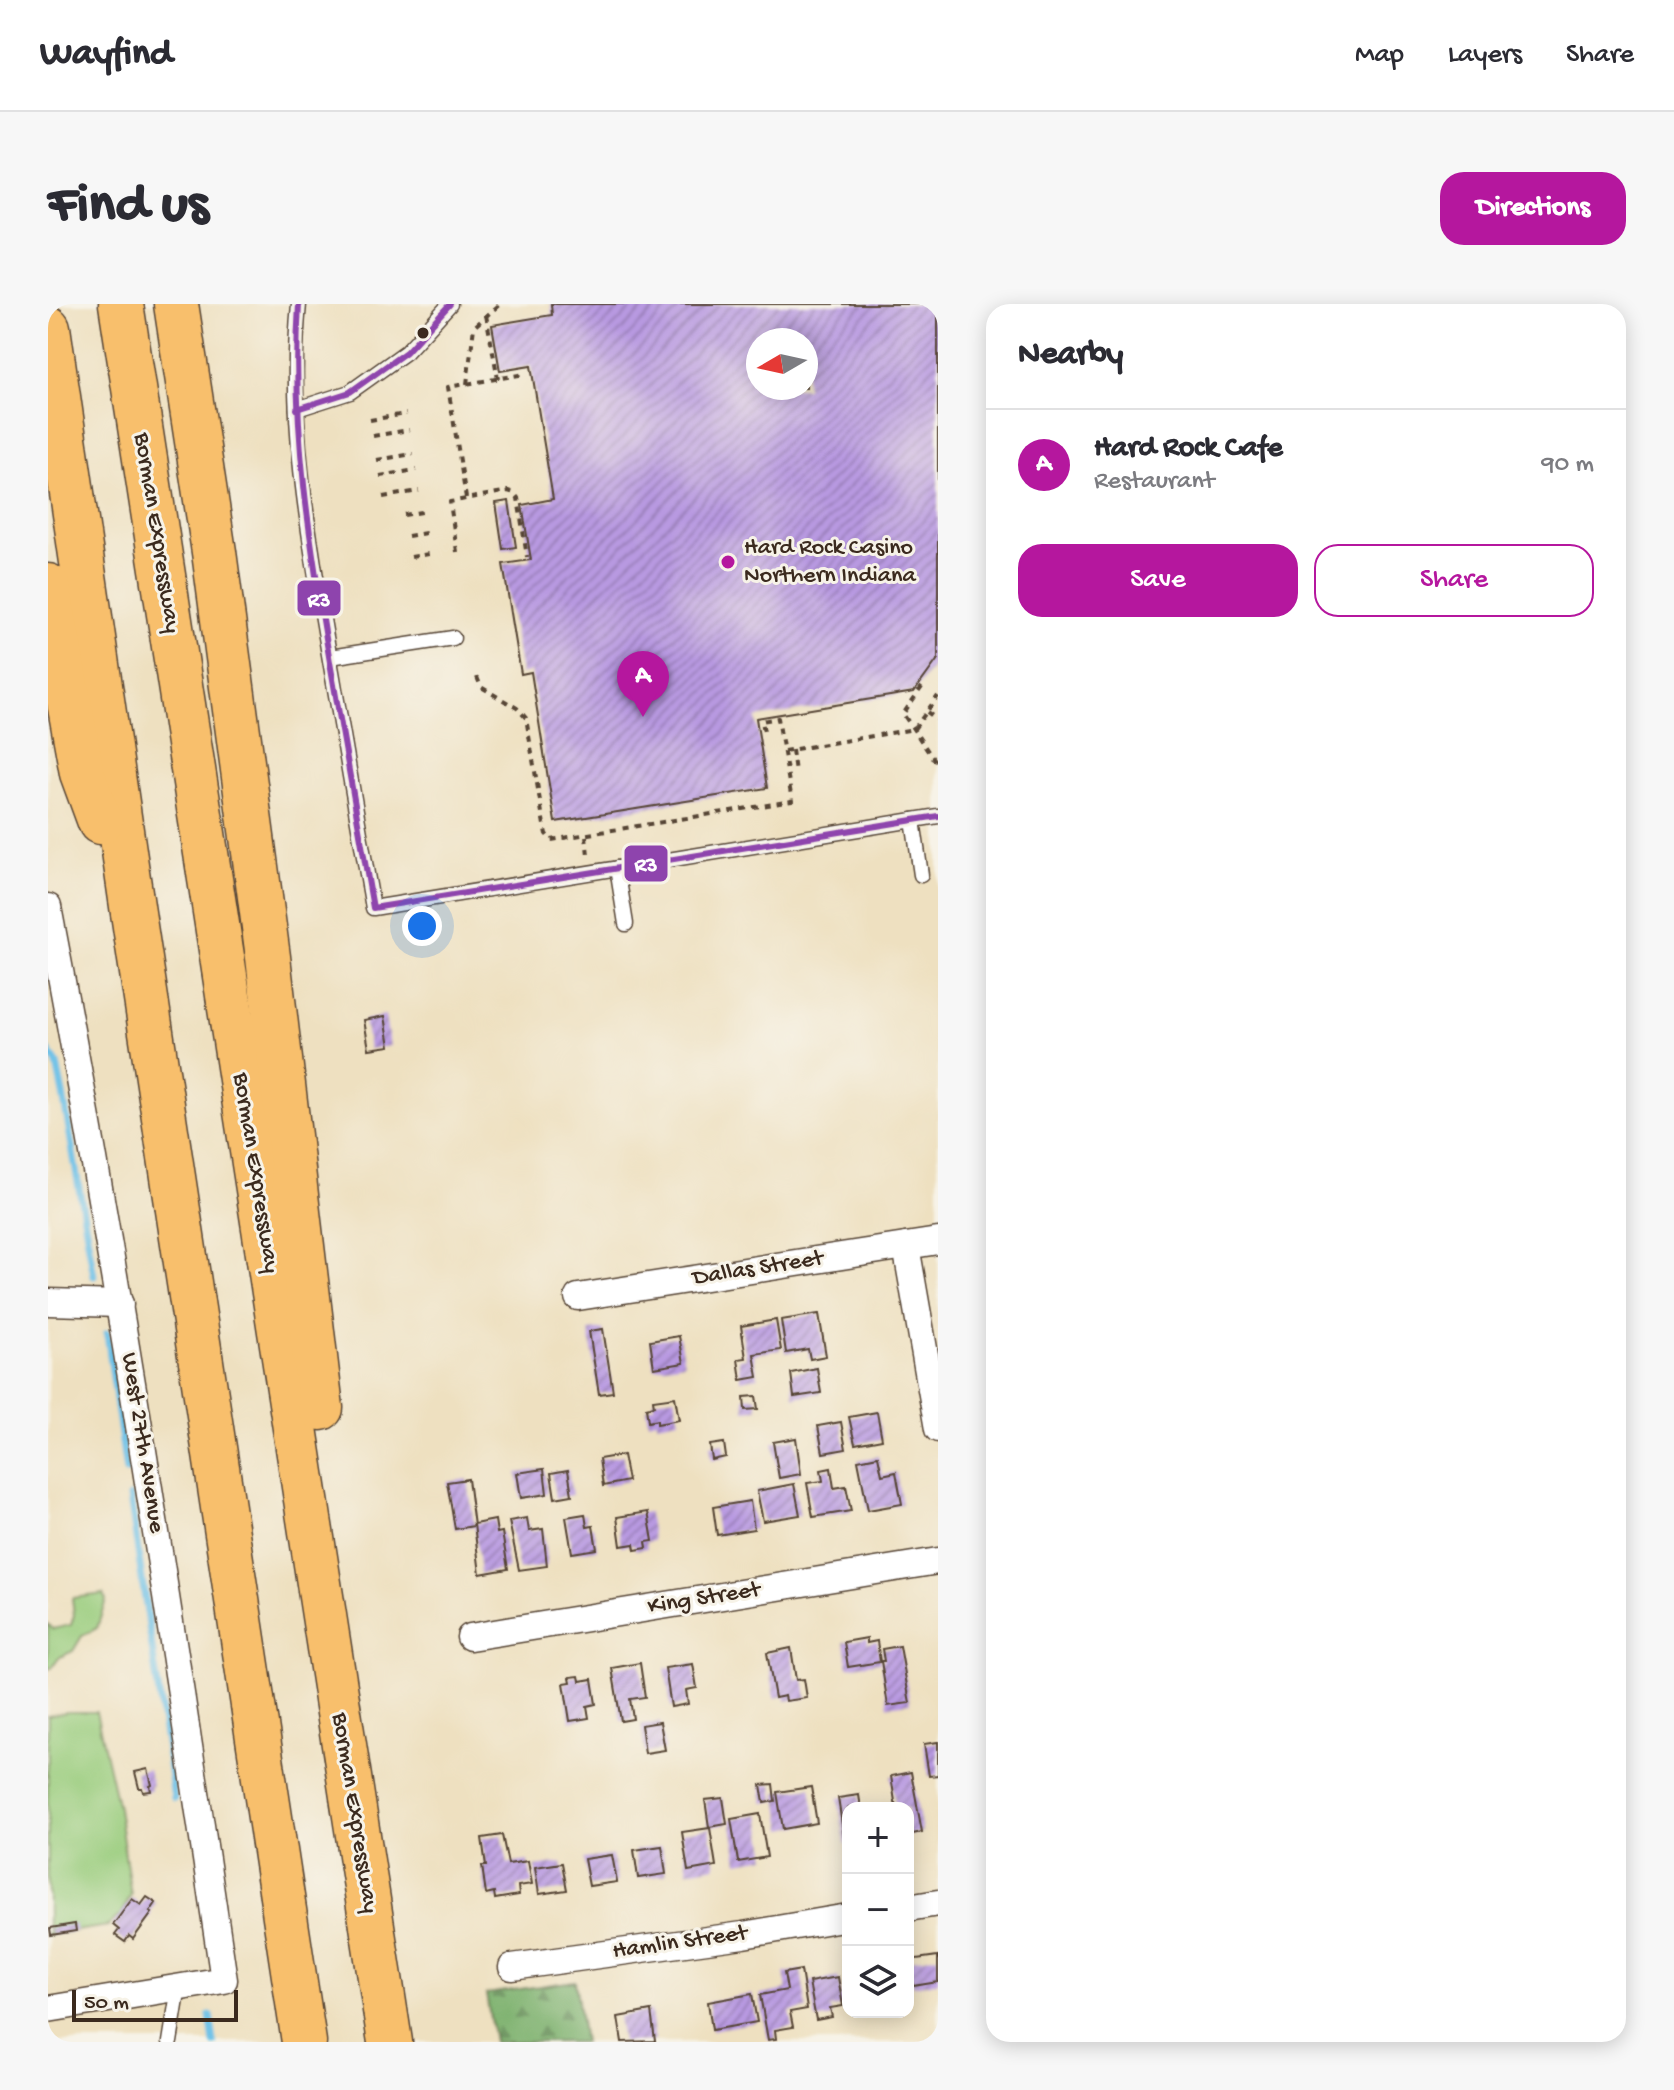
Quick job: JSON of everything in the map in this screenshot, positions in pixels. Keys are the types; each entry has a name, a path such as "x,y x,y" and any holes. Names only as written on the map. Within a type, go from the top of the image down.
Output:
{"highway":[{"name":"Borman Expressway","path":"121,304 390,2042"},
{"path":"176,304 214,552 268,957 330,1489 334,1687"},
{"path":"206,304 214,552"},
{"path":"48,328 304,2042"},
{"path":"48,586 82,773 133,913"}],"street":[{"name":"West 27th Avenue","path":"48,907 59,1023 120,1304 224,1980 179,1987"},
{"name":"Dallas Street","path":"578,1297 938,1241"},
{"path":"906,1246 938,1429"},
{"path":"48,1302 120,1304"},
{"name":"King Street","path":"470,1637 938,1561"},
{"path":"914,1907 938,1903"},
{"name":"Hamlin Street","path":"512,1967 842,1918"},
{"path":"48,2009 179,1987"}],"lane":[{"path":"299,304 298,443 310,544 373,908 938,816"},
{"path":"297,409 350,392 406,352 450,304"},
{"path":"330,657 453,638"},
{"path":"913,820 921,875"},
{"path":"617,868 626,924"},
{"path":"170,2042 179,1987"}],"path":[{"path":"467,384 473,330 500,304"},
{"path":"486,315 498,379"},
{"path":"466,498 448,387 525,374"},
{"path":"370,420 406,414"},
{"path":"373,436 409,430"},
{"path":"377,460 413,454"},
{"path":"380,476 416,470"},
{"path":"383,497 419,491"},
{"path":"457,552 451,501 508,491 518,498 527,557"},
{"path":"404,515 422,512"},
{"path":"408,536 426,533"},
{"path":"411,557 429,554"},
{"path":"477,677 481,687 517,708 526,718 544,825 551,840 792,801 778,718 762,721 764,732"},
{"path":"922,687 903,714 936,763"},
{"path":"784,751 914,729 938,696"},
{"path":"927,711 938,720"},
{"path":"792,749 795,772"},
{"path":"586,835 589,857"}],"green space":[{"path":"104,1594 106,1600 97,1628 82,1636 73,1651 58,1658 48,1669 48,1624 53,1629 71,1625 74,1615 72,1598"},
{"path":"67,1712 96,1712 118,1808 131,1895 122,1913 108,1926 48,1935 48,1716"},
{"path":"575,1981 584,2042 494,2042 486,1994"}],"building":[{"name":"Hard Rock Casino Northern Indiana","path":"551,304 938,304 938,659 914,692 756,718 767,788 555,822 531,672 521,674 503,564 531,560 522,505 553,499 531,366 500,371 492,325 552,315"},
{"path":"509,501 516,547 503,549 496,503"},
{"path":"385,1016 390,1046 369,1049 364,1020"},
{"path":"819,1314 826,1356 810,1359 808,1349 786,1353 781,1320"},
{"path":"776,1320 781,1350 754,1354 758,1377 741,1380 738,1359 746,1358 741,1326"},
{"path":"603,1329 613,1392 599,1394 589,1331"},
{"path":"679,1336 684,1363 654,1368 650,1341"},
{"path":"817,1368 821,1393 794,1397 791,1373"},
{"path":"756,1396 758,1409 745,1410 744,1397"},
{"path":"675,1397 679,1420 657,1424 657,1420 648,1422 646,1408 654,1406 653,1400"},
{"path":"877,1412 882,1439 855,1444 849,1417"},
{"path":"841,1422 846,1449 823,1453 818,1426"},
{"path":"796,1438 801,1474 779,1478 773,1442"},
{"path":"724,1443 726,1457 712,1460 710,1445"},
{"path":"623,1455 628,1481 603,1486 599,1459"},
{"path":"878,1456 882,1475 896,1472 902,1504 868,1510 858,1460"},
{"path":"831,1468 834,1488 846,1486 851,1511 813,1517 807,1483 823,1481 821,1470"},
{"path":"544,1469 547,1494 521,1498 517,1473"},
{"path":"568,1470 572,1495 555,1498 551,1473"},
{"path":"468,1479 474,1526 455,1529 447,1482"},
{"path":"794,1484 800,1515 763,1521 757,1491"},
{"path":"750,1501 754,1529 717,1535 713,1507"},
{"path":"648,1512 653,1541 646,1542 647,1548 635,1550 634,1544 621,1546 617,1517"},
{"path":"585,1514 587,1527 593,1526 597,1549 572,1553 566,1517"},
{"path":"527,1518 529,1531 543,1529 547,1566 519,1570 509,1521"},
{"path":"495,1520 497,1533 502,1532 508,1569 480,1574 474,1524"},
{"path":"867,1638 867,1643 877,1641 880,1662 848,1667 844,1642"},
{"path":"900,1646 910,1703 888,1706 882,1649"},
{"path":"791,1648 796,1680 804,1679 807,1698 786,1701 785,1696 775,1698 767,1653"},
{"path":"640,1663 645,1697 630,1699 633,1719 621,1721 612,1668"},
{"path":"693,1664 697,1688 686,1690 688,1704 671,1707 665,1668"},
{"path":"579,1676 580,1681 592,1679 596,1704 587,1706 589,1718 570,1721 564,1683 571,1682 570,1677"},
{"path":"660,1722 665,1750 645,1753 641,1725"},
{"path":"938,1742 938,1775 929,1776 924,1744"},
{"path":"148,1769 151,1791 143,1792 135,1772"},
{"path":"911,1772 922,1832 914,1834 914,1802 895,1802 891,1776"},
{"path":"773,1784 775,1801 764,1803 761,1785"},
{"path":"811,1787 817,1823 783,1829 777,1792"},
{"path":"859,1795 860,1802 842,1802 842,1824 838,1798"},
{"path":"723,1798 727,1824 709,1827 705,1800"},
{"path":"760,1814 767,1857 738,1862 731,1819"},
{"path":"710,1828 716,1866 688,1871 682,1832"},
{"path":"502,1835 508,1864 528,1861 532,1884 518,1886 519,1895 495,1899 494,1892 486,1894 482,1838"},
{"path":"662,1846 666,1874 638,1878 634,1850"},
{"path":"612,1855 617,1882 589,1886 584,1859"},
{"path":"562,1863 567,1890 539,1894 535,1867"},
{"path":"147,1897 156,1903 152,1913 133,1939 129,1936 125,1942 115,1935 119,1930 113,1925 132,1899 141,1905"},
{"path":"75,1924 76,1931 51,1935 50,1928"},
{"path":"938,1956 938,1982 914,1986 914,1959"},
{"path":"801,1970 807,2009 790,2012 793,2027 775,2030 776,2039 768,2040 760,1995 787,1990 784,1973"},
{"path":"838,1977 842,2006 830,2008 832,2017 816,2020 809,1982"},
{"path":"752,1994 757,2022 712,2030 708,2002"},
{"path":"651,2011 655,2041 622,2042 618,2017"}],"waterway":[{"path":"48,1050 57,1064 94,1276"},
{"path":"107,1333 126,1471"},
{"path":"130,1497 174,1798"},
{"path":"210,2015 214,2042"}],"transit line":[{"name":"R3","path":"299,304 298,396 304,486 323,622 373,908 938,816"},
{"name":"R3","path":"297,409 350,392 406,352 450,304"}],"place":[{"name":"Hard Rock Casino Northern Indiana","path":"728,562"},
{"name":"Hard Rock Cafe","path":"643,717"}]}
